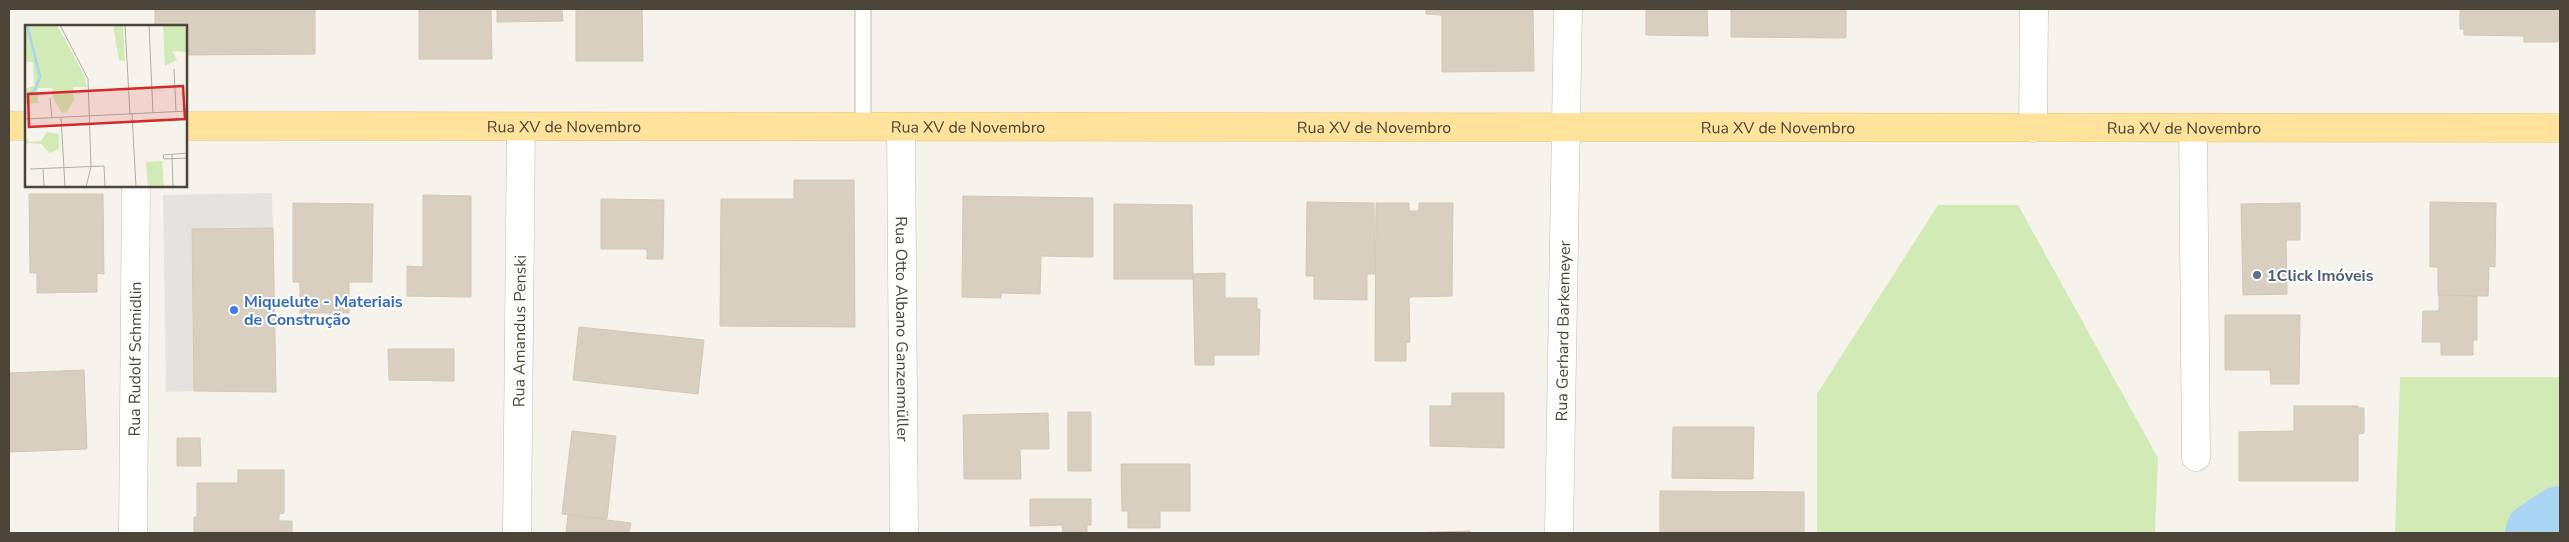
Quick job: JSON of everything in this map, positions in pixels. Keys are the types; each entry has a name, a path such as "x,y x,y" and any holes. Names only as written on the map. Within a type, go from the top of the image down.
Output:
{"main road":[{"path":"9,126 25,126"},
{"name":"Rua XV de Novembro","path":"188,126 2560,128"}],"street":[{"name":"Rua Gerhard Barkemeyer","path":"1559,533 1568,9"},
{"path":"2033,128 2034,9"},
{"name":"Rua Otto Albano Ganzenmüller","path":"901,126 904,533"},
{"name":"Rua Amandus Penski","path":"518,533 521,127"},
{"path":"2192,128 2196,456"},
{"name":"Rua Rudolf Schmidlin","path":"133,533 136,188"}],"lane":[{"path":"863,9 863,128"}],"green space":[{"path":"1938,205 2018,205 2158,458 2155,533 1817,533 1817,394"},
{"path":"2400,377 2560,377 2560,533 2395,533"}],"shaded area":[{"path":"272,193 273,228 192,229 194,391 166,392 163,195"}],"building":[{"path":"155,9 315,9 315,54 188,55 188,25 155,25"},
{"path":"419,9 491,9 492,59 419,59"},
{"path":"497,9 562,9 563,21 497,22"},
{"path":"576,9 642,9 643,61 576,61"},
{"path":"1426,9 1533,9 1534,71 1442,72 1442,15 1426,14"},
{"path":"1646,9 1707,9 1708,36 1646,35"},
{"path":"1731,9 1846,9 1846,38 1731,37"},
{"path":"2460,9 2560,9 2558,42 2524,42 2524,36 2464,35 2464,29 2460,29"},
{"path":"794,180 854,180 855,327 720,326 721,199 794,199"},
{"path":"29,194 103,194 104,274 97,273 97,292 37,293 37,273 30,273"},
{"path":"423,195 471,196 471,297 407,296 407,266 423,267"},
{"path":"963,196 1093,198 1093,257 1041,256 1040,294 1001,293 1001,298 962,297"},
{"path":"601,199 664,200 663,259 647,259 647,249 601,249"},
{"path":"1307,202 1374,203 1375,274 1367,274 1367,300 1314,299 1314,276 1306,276"},
{"path":"2430,202 2496,203 2495,267 2489,266 2488,296 2438,295 2438,267 2430,267"},
{"path":"293,203 373,204 372,282 349,282 349,313 300,313 300,282 293,282"},
{"path":"1376,203 1409,203 1409,211 1419,211 1419,203 1453,203 1452,296 1409,297 1410,342 1406,343 1406,361 1375,361"},
{"path":"2300,203 2300,240 2286,240 2287,294 2243,295 2241,204"},
{"path":"1114,204 1192,205 1193,279 1114,279"},
{"name":"Miquelute - Materiais de Construção","path":"273,228 276,392 194,391 192,229"},
{"path":"1225,273 1225,298 1257,298 1257,309 1260,309 1259,355 1214,355 1214,365 1195,365 1193,274"},
{"path":"2439,295 2477,296 2477,340 2473,340 2473,355 2441,355 2441,342 2422,342 2423,311 2439,311"},
{"path":"2225,315 2300,315 2299,384 2271,384 2270,370 2225,370"},
{"path":"579,327 704,340 698,394 573,380"},
{"path":"388,349 454,349 454,381 389,380"},
{"path":"84,370 87,449 9,452 9,373"},
{"path":"1452,393 1504,393 1504,448 1430,446 1430,406 1452,406"},
{"path":"2294,406 2358,406 2358,408 2364,408 2364,433 2358,434 2358,481 2239,481 2239,432 2294,431"},
{"path":"1068,412 1091,412 1091,471 1068,471"},
{"path":"1048,413 1049,449 1020,449 1021,479 964,479 963,415"},
{"path":"1673,427 1754,427 1753,479 1672,478"},
{"path":"572,431 616,436 607,519 562,514"},
{"path":"177,438 200,438 201,466 177,466"},
{"path":"1121,464 1190,464 1190,511 1160,511 1160,528 1128,528 1128,511 1122,511"},
{"path":"238,470 284,470 284,513 279,514 279,521 292,521 292,533 194,533 194,517 197,517 197,483 238,483"},
{"path":"1660,491 1804,492 1804,533 1660,533"},
{"path":"1030,499 1091,499 1091,525 1087,525 1087,533 1063,533 1062,525 1030,526"},
{"path":"568,515 631,523 629,533 566,533"},
{"path":"1470,531 1470,533 1410,533"}],"waterway":[{"path":"2537,533 2560,518"}],"place":[{"name":"1Click Imóveis","path":"2257,275"},
{"name":"Miquelute - Materiais de Construção","path":"234,310"}]}
